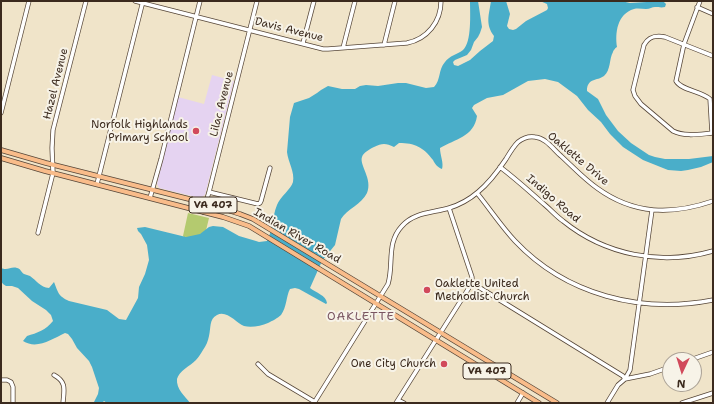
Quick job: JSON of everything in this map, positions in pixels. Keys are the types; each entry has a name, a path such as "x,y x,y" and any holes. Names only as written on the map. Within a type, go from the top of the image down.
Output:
{"main road":[{"name":"Indian River Road","path":"1,150 53,165 205,203 253,219 557,403"},
{"name":"Indian River Road","path":"1,158 53,173 232,219 249,226 539,403"}],"street":[{"path":"1,113 29,1"},
{"name":"Hazel Avenue","path":"38,233 53,173 53,130 86,1"},
{"name":"Davis Avenue","path":"135,1 322,49 411,42 424,36 431,30 436,22 441,1"},
{"path":"150,198 200,1"},
{"name":"Lilac Avenue","path":"203,212 258,1"},
{"path":"303,43 314,1"},
{"path":"343,48 355,1"},
{"path":"384,45 395,1"},
{"path":"700,1 684,44 676,81 679,85 703,94 710,99 712,133 685,134 673,131 636,98 633,90 642,50 646,41 650,38 658,36 665,37 684,44 713,56"},
{"path":"97,184 143,2"},
{"path":"697,7 713,14"},
{"name":"Oaklette Drive","path":"315,402 388,284 391,276 391,249 399,229 405,222 416,216 449,208 478,193 489,182 518,142 524,138 536,137 546,141 587,180 608,195 639,208 652,210 678,210 713,201"},
{"name":"Indigo Road","path":"500,167 515,178 560,219 580,233 611,248 626,253 666,258 675,258 713,251"},
{"path":"209,192 258,204 261,201 270,168"},
{"path":"478,193 515,241 538,262 569,282 613,298 639,302 681,304 713,300"},
{"path":"404,403 397,401 472,283 472,277 449,208"},
{"path":"607,403 618,385 625,379 630,370 652,210"},
{"path":"472,283 623,376 625,379"},
{"path":"702,356 713,352"},
{"path":"258,364 268,374 315,402"},
{"path":"625,379 662,370"},
{"path":"54,375 64,384 63,403"},
{"path":"9,381 11,376"},
{"path":"1,380 11,382 13,387 13,403"},
{"path":"682,403 713,393"},
{"path":"517,403 523,394"}],"shaded area":[{"name":"Norfolk Highlands Primary School","path":"212,75 234,81 205,195 200,198 159,188 157,184 178,97 204,104"}],"green space":[{"path":"188,213 209,218 203,243 190,243 185,236 191,248 183,236"}],"water":[{"path":"470,1 478,1 482,27 467,55 453,62 454,65 458,66 470,60 493,41 494,36 489,27 491,1 506,1 510,14 507,26 509,29 513,30 547,10 547,4 540,1 621,1 630,3 663,1 666,4 665,7 634,9 628,11 624,15 618,25 616,36 617,47 612,55 608,71 601,78 593,80 587,87 587,91 598,99 606,115 618,131 631,143 649,155 665,159 689,159 713,156 713,162 701,167 681,171 668,170 643,160 623,147 588,110 577,96 558,82 545,79 528,81 503,95 487,98 474,105 472,108 477,116 472,129 463,136 440,148 443,164 442,169 436,165 422,149 410,144 399,143 394,147 382,144 365,153 362,157 362,164 368,183 367,193 362,200 341,219 335,245 322,261 310,288 323,296 327,303 326,304 295,288 290,289 281,315 265,324 247,327 228,315 221,314 214,317 211,321 209,338 205,347 197,359 182,371 177,379 179,389 190,403 107,403 104,401 102,403 96,403 94,402 99,388 92,367 68,334 65,333 50,341 39,344 23,341 27,336 44,329 53,321 51,315 46,310 32,301 18,288 3,284 1,281 1,268 18,268 24,274 30,276 41,285 49,288 54,282 59,293 65,299 107,310 119,319 126,320 138,298 139,287 149,260 147,245 137,228 145,227 186,237 200,234 209,227 223,227 239,236 259,242 267,241 277,205 293,182 293,174 287,152 290,117 294,103 309,98 328,86 342,89 355,89 366,85 378,86 406,83 426,88 434,87 438,81 441,68 445,62 463,50 466,46 470,27"}],"place":[{"name":"Norfolk Highlands Primary School","path":"196,131"},
{"name":"Oaklette United Methodist Church","path":"427,290"},
{"name":"One City Church","path":"444,364"}],"district":[{"name":"OAKLETTE","path":"361,317"}]}
